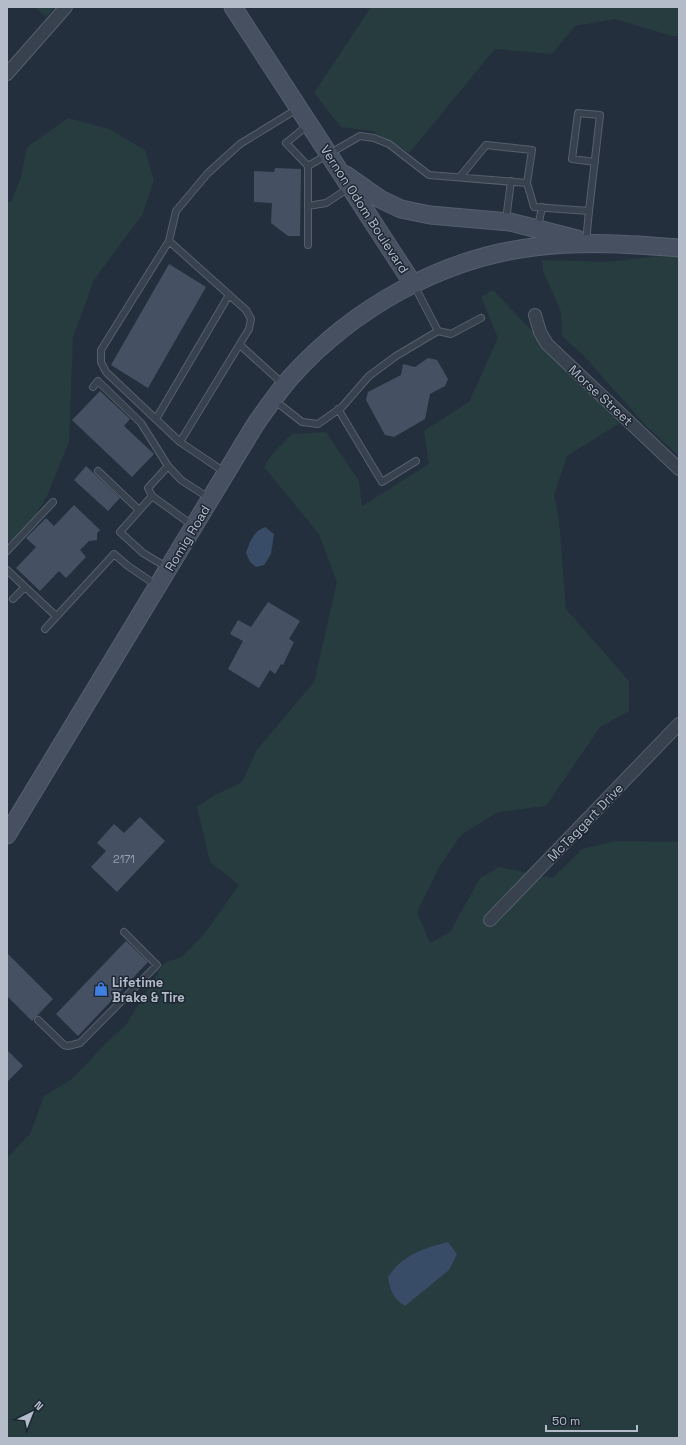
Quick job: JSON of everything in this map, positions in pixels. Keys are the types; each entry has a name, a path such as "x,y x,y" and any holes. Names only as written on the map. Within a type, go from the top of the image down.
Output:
{"main road":[{"name":"Vernon Odom Boulevard","path":"233,7 413,284 466,263 516,250 551,245 589,243 679,248"},
{"path":"340,170 380,199 402,209 430,214 506,221 538,228 589,243"},
{"name":"Romig Road","path":"7,835 255,425 273,399 314,353 332,338 368,311 413,284"}],"street":[{"path":"7,74 66,7"},
{"name":"Morse Street","path":"534,315 540,332 547,344 679,469"},
{"name":"McTaggart Drive","path":"490,920 679,724"}],"lane":[{"path":"226,473 180,442 106,372 101,362 101,350 169,241 176,211 208,173 240,144 299,108"},
{"path":"589,243 589,211 595,162 600,115 578,113 572,159 595,162"},
{"path":"308,245 308,166 286,143 309,124"},
{"path":"308,166 328,153 360,136 374,138 389,144 429,175 527,183"},
{"path":"460,177 486,145 532,150 527,183 534,207 589,211"},
{"path":"506,221 511,181"},
{"path":"308,206 326,203 350,187"},
{"path":"538,228 542,207"},
{"path":"169,241 246,310 251,319 249,329 240,345 180,442"},
{"path":"413,284 438,331"},
{"path":"156,419 229,295"},
{"path":"273,399 302,422 318,424 338,409 369,376 396,356 438,331 451,334 480,318"},
{"path":"240,345 284,385"},
{"path":"93,387 98,381 141,423 168,466 181,480 210,499"},
{"path":"338,409 382,482 416,461"},
{"path":"168,466 148,488 152,496 194,526"},
{"path":"98,471 139,510"},
{"path":"152,496 120,532 143,553 169,568"},
{"path":"7,551 53,502"},
{"path":"45,629 114,554 128,566 158,586"},
{"path":"7,570 56,616"},
{"path":"13,599 25,587"},
{"path":"38,1020 64,1045 75,1045 80,1043 157,965 124,932"}],"green space":[{"path":"35,7 55,7 46,17"},
{"path":"371,7 679,7 679,36 672,36 615,19 575,26 552,54 495,49 409,153 372,131 341,127 314,93"},
{"path":"68,118 109,129 145,150 154,181 142,215 94,280 73,337 69,442 47,496 26,531 7,543 7,201 11,202 21,177 27,147"},
{"path":"676,254 679,255 679,456 647,427 584,356 562,336 561,312 543,271 542,260 607,262"},
{"path":"493,290 620,423 567,456 554,495 559,520 566,609 629,681 629,711 600,727 546,806 498,812 461,835 439,867 417,912 430,943 450,932 480,878 499,867 553,878 582,849 615,841 679,842 679,1438 7,1438 7,1158 30,1134 44,1096 72,1079 110,1039 126,1025 164,963 182,957 205,933 239,885 210,862 197,807 213,796 242,782 257,750 314,682 337,582 319,534 264,467 272,454 292,434 326,432 359,481 362,506 429,464 424,431 469,402 498,338 481,297"}],"water":[{"path":"265,527 274,534 271,554 264,565 256,567 250,562 246,553 255,534"},
{"path":"448,1242 457,1254 449,1270 405,1306 393,1294 388,1277 400,1263 407,1258 422,1250"}],"building":[{"path":"275,168 301,169 300,236 288,236 271,223 272,203 254,202 254,171 274,172"},
{"path":"169,264 206,287 148,388 111,365"},
{"path":"428,358 437,360 448,379 445,386 430,394 425,419 394,437 385,435 366,400 368,392 401,375 403,364 415,367"},
{"path":"100,391 130,419 124,426 154,454 132,477 72,420"},
{"path":"86,466 120,498 108,511 74,480"},
{"path":"74,505 100,530 97,533 97,540 89,541 80,550 86,557 66,578 59,571 40,591 16,568 36,547 26,538 46,518 54,526"},
{"path":"268,602 300,621 289,639 294,642 283,665 281,664 275,674 270,670 259,688 228,669 243,641 230,634 238,620 251,627"},
{"path":"140,817 165,841 117,892 91,867 106,851 97,843 114,824 124,833"},
{"path":"126,941 148,962 78,1036 56,1014"},
{"path":"7,953 53,999 32,1021 7,996"},
{"path":"7,1050 23,1066 7,1082"}],"place":[{"name":"Lifetime Brake & Tire","path":"101,989"}]}
